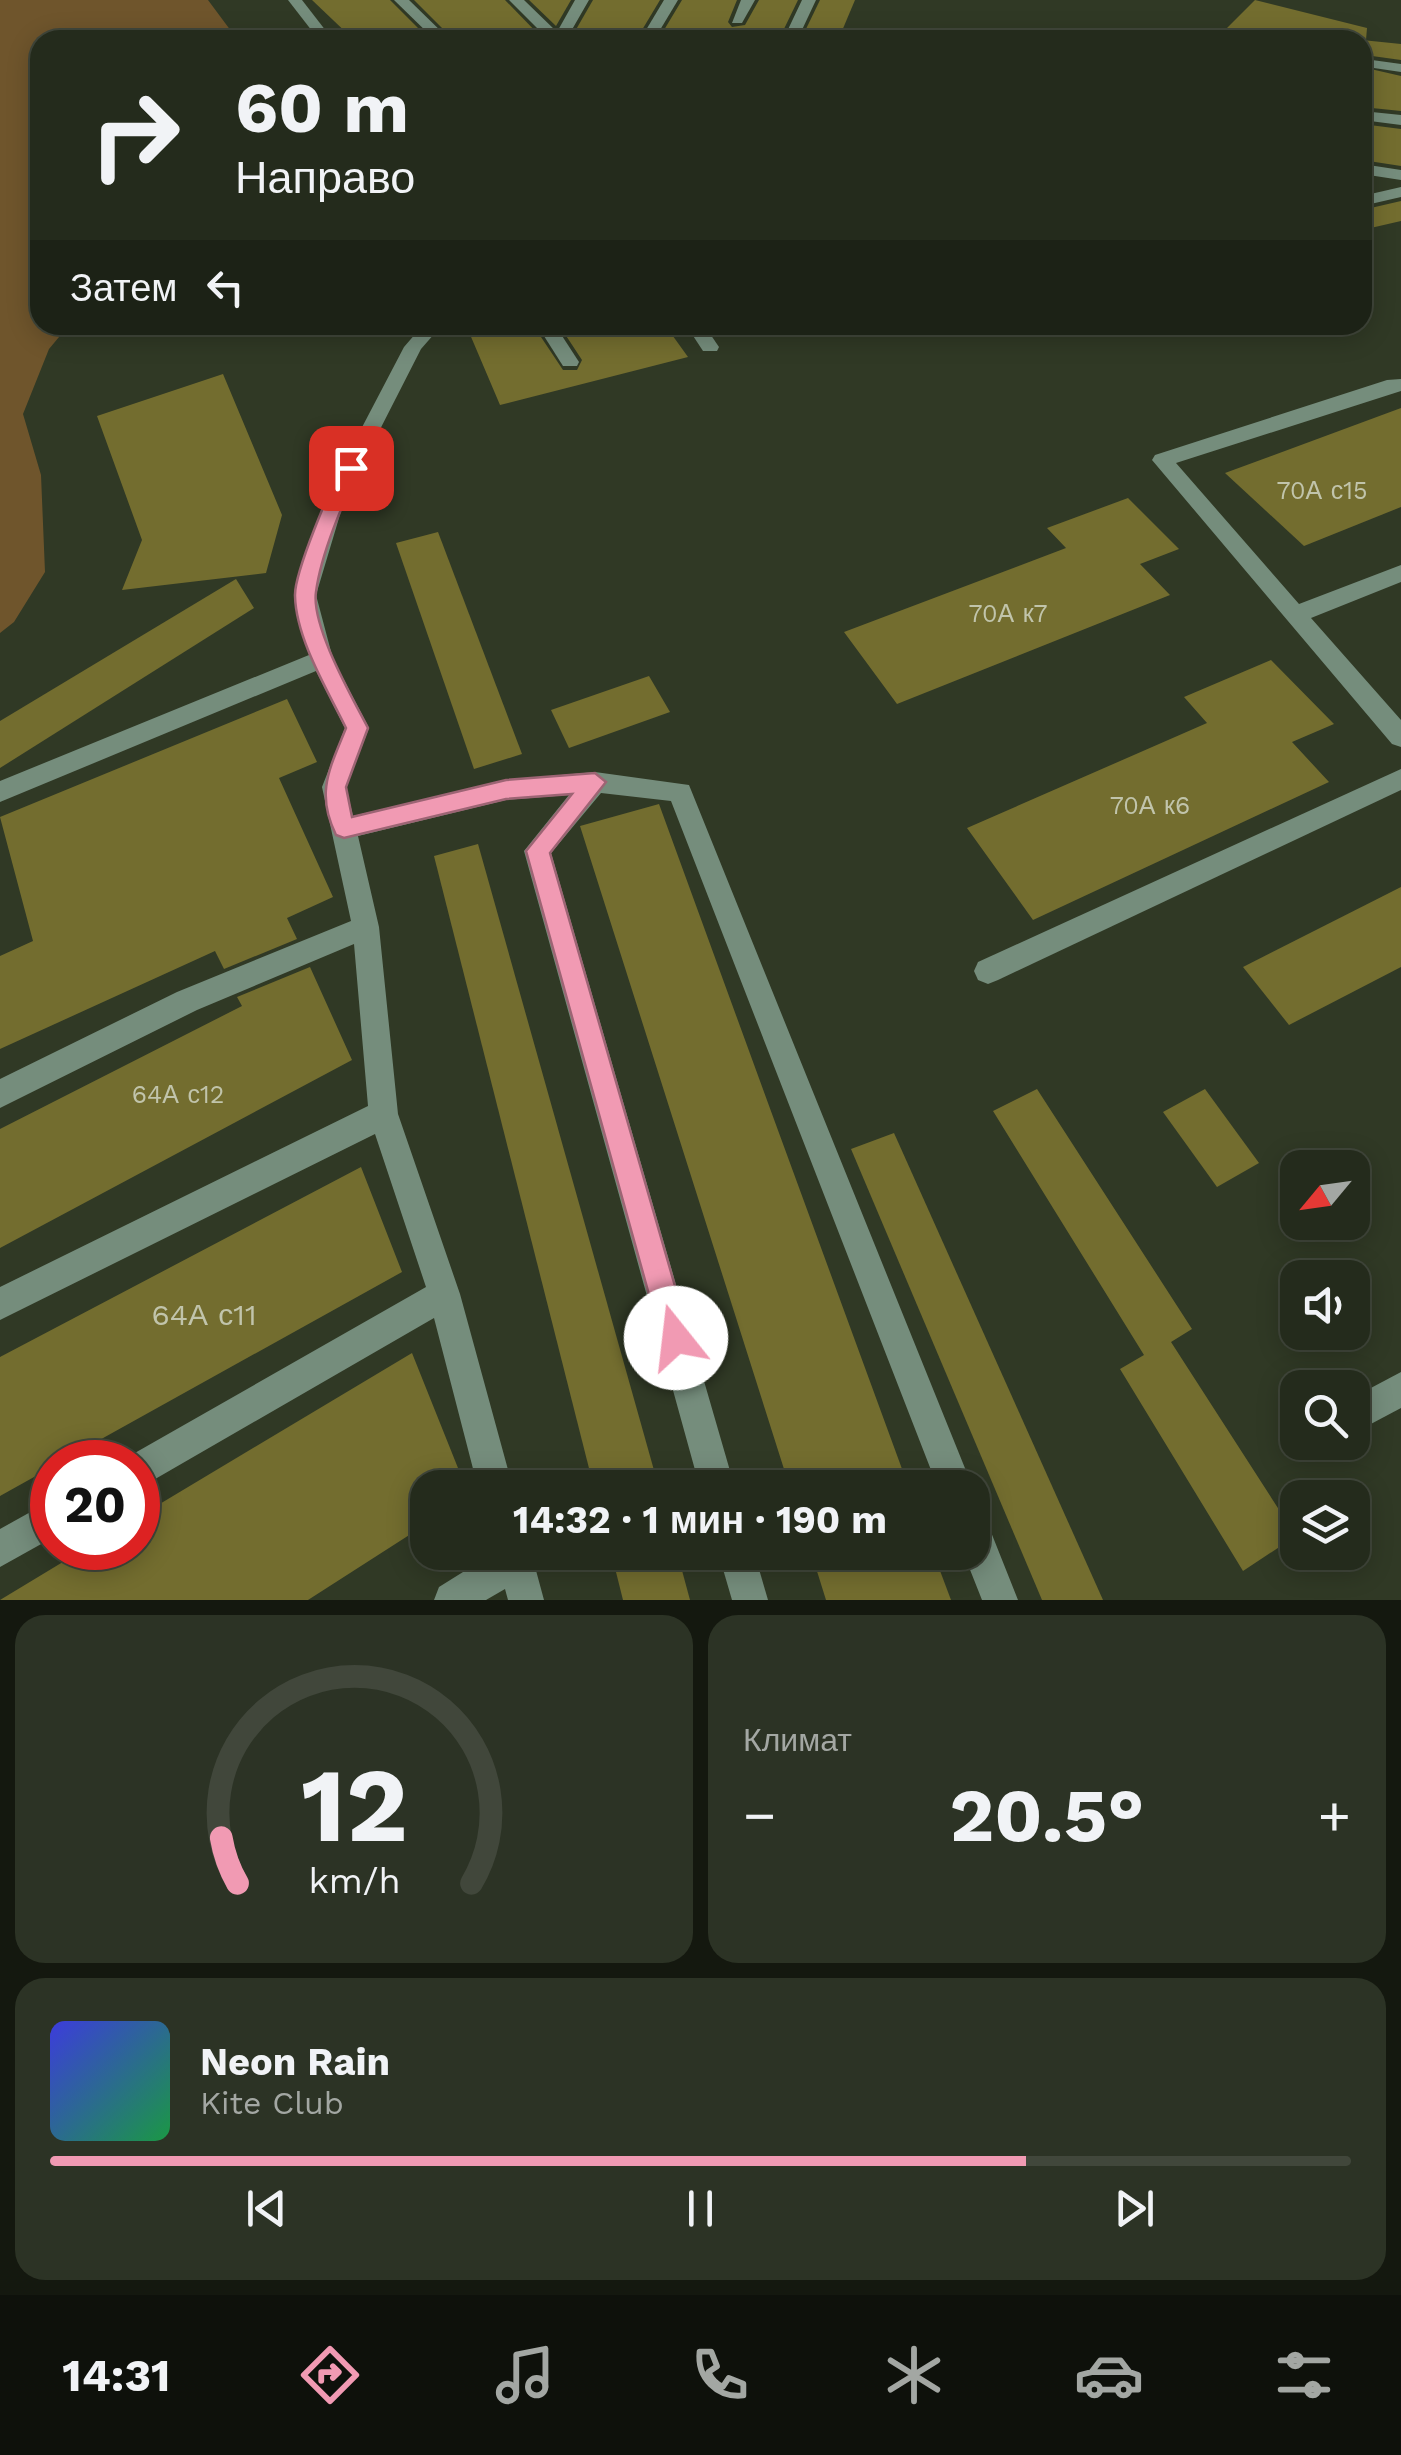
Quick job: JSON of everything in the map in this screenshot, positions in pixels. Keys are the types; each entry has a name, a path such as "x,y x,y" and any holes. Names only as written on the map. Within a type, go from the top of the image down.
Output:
{"lane":[{"path":"295,0 318,30"},
{"path":"401,0 432,30"},
{"path":"516,0 548,30"},
{"path":"564,30 582,0"},
{"path":"653,30 670,0"},
{"path":"737,20 748,0"},
{"path":"795,30 809,0"},
{"path":"1372,64 1401,68"},
{"path":"1372,116 1401,120"},
{"path":"1372,171 1401,175"},
{"path":"1372,199 1401,192"},
{"path":"423,335 412,347 335,498 305,595 322,659 357,728 334,787 366,927 384,1114 444,1294 491,1470"},
{"path":"552,335 570,362"},
{"path":"702,335 710,347"},
{"path":"1401,385 1394,384 1162,460 1401,737"},
{"path":"1295,615 1401,573"},
{"path":"0,792 322,659"},
{"path":"988,971 1401,779"},
{"path":"344,828 506,790 595,782 680,792 949,1470"},
{"path":"595,782 537,851 713,1470"},
{"path":"0,1094 186,1001 366,927"},
{"path":"0,1304 384,1114"},
{"path":"160,1457 444,1294"},
{"path":"1370,1407 1401,1389"},
{"path":"0,1548 30,1531"},
{"path":"452,1600 495,1570"},
{"path":"518,1570 526,1600"},
{"path":"741,1570 750,1600"},
{"path":"988,1570 1000,1600"}],"shaded area":[{"path":"0,0 208,0 230,30 30,30 30,335 61,335 49,349 23,414 41,475 45,572 14,622 0,633"}],"building":[{"path":"312,0 390,0 420,30 344,30"},
{"path":"414,0 505,0 534,30 444,30"},
{"path":"529,0 571,0 556,26"},
{"path":"593,0 660,0 642,30 576,30"},
{"path":"682,0 737,0 728,22 732,27 745,25 759,0 798,0 783,30 664,30"},
{"path":"820,0 855,0 842,30 806,29"},
{"path":"1255,0 1367,28 1367,30 1225,30"},
{"path":"1372,41 1401,44 1401,60 1372,56"},
{"path":"1372,69 1401,76 1401,111 1372,108"},
{"path":"1372,125 1401,129 1401,166 1372,162"},
{"path":"1401,201 1401,221 1372,228 1372,208"},
{"path":"470,335 540,335 563,370 577,370 582,360 566,335 672,335 688,357 500,405"},
{"path":"223,374 282,515 266,573 122,590 142,540 97,416"},
{"path":"1401,408 1401,507 1304,546 1225,473"},
{"path":"1128,498 1179,549 1140,564 1170,595 897,704 844,632 1066,548 1047,528"},
{"path":"438,532 522,754 474,769 396,543"},
{"path":"236,579 254,608 0,768 0,721"},
{"path":"1271,660 1334,724 1292,742 1329,782 1033,920 967,828 1207,723 1184,697"},
{"path":"649,676 670,712 569,748 551,710"},
{"path":"287,699 317,762 279,778 333,897 287,918 297,939 224,969 215,951 0,1049 0,956 33,941 0,817"},
{"path":"659,804 902,1470 784,1470 580,826"},
{"path":"478,844 654,1470 589,1470 434,856"},
{"path":"1401,887 1401,967 1289,1025 1243,967"},
{"path":"310,967 352,1060 0,1248 0,1129 242,1006 237,997"},
{"path":"1037,1089 1192,1329 1171,1342 1280,1511 1280,1547 1243,1571 1120,1369 1144,1355 993,1111"},
{"path":"1205,1089 1259,1163 1217,1187 1163,1112"},
{"path":"894,1133 1103,1600 1042,1600 851,1149"},
{"path":"361,1167 402,1272 100,1440 30,1440 30,1479 0,1496 0,1357"},
{"path":"412,1353 459,1470 410,1470 410,1535 308,1600 0,1600 50,1570 160,1570 160,1504"},
{"path":"616,1570 682,1570 690,1600 623,1600"},
{"path":"817,1570 940,1570 951,1600 826,1600"}],"route":[{"path":"351,468 335,498 305,595 322,659 357,728 334,787 344,828 506,790 595,782 537,851 676,1338"}]}
